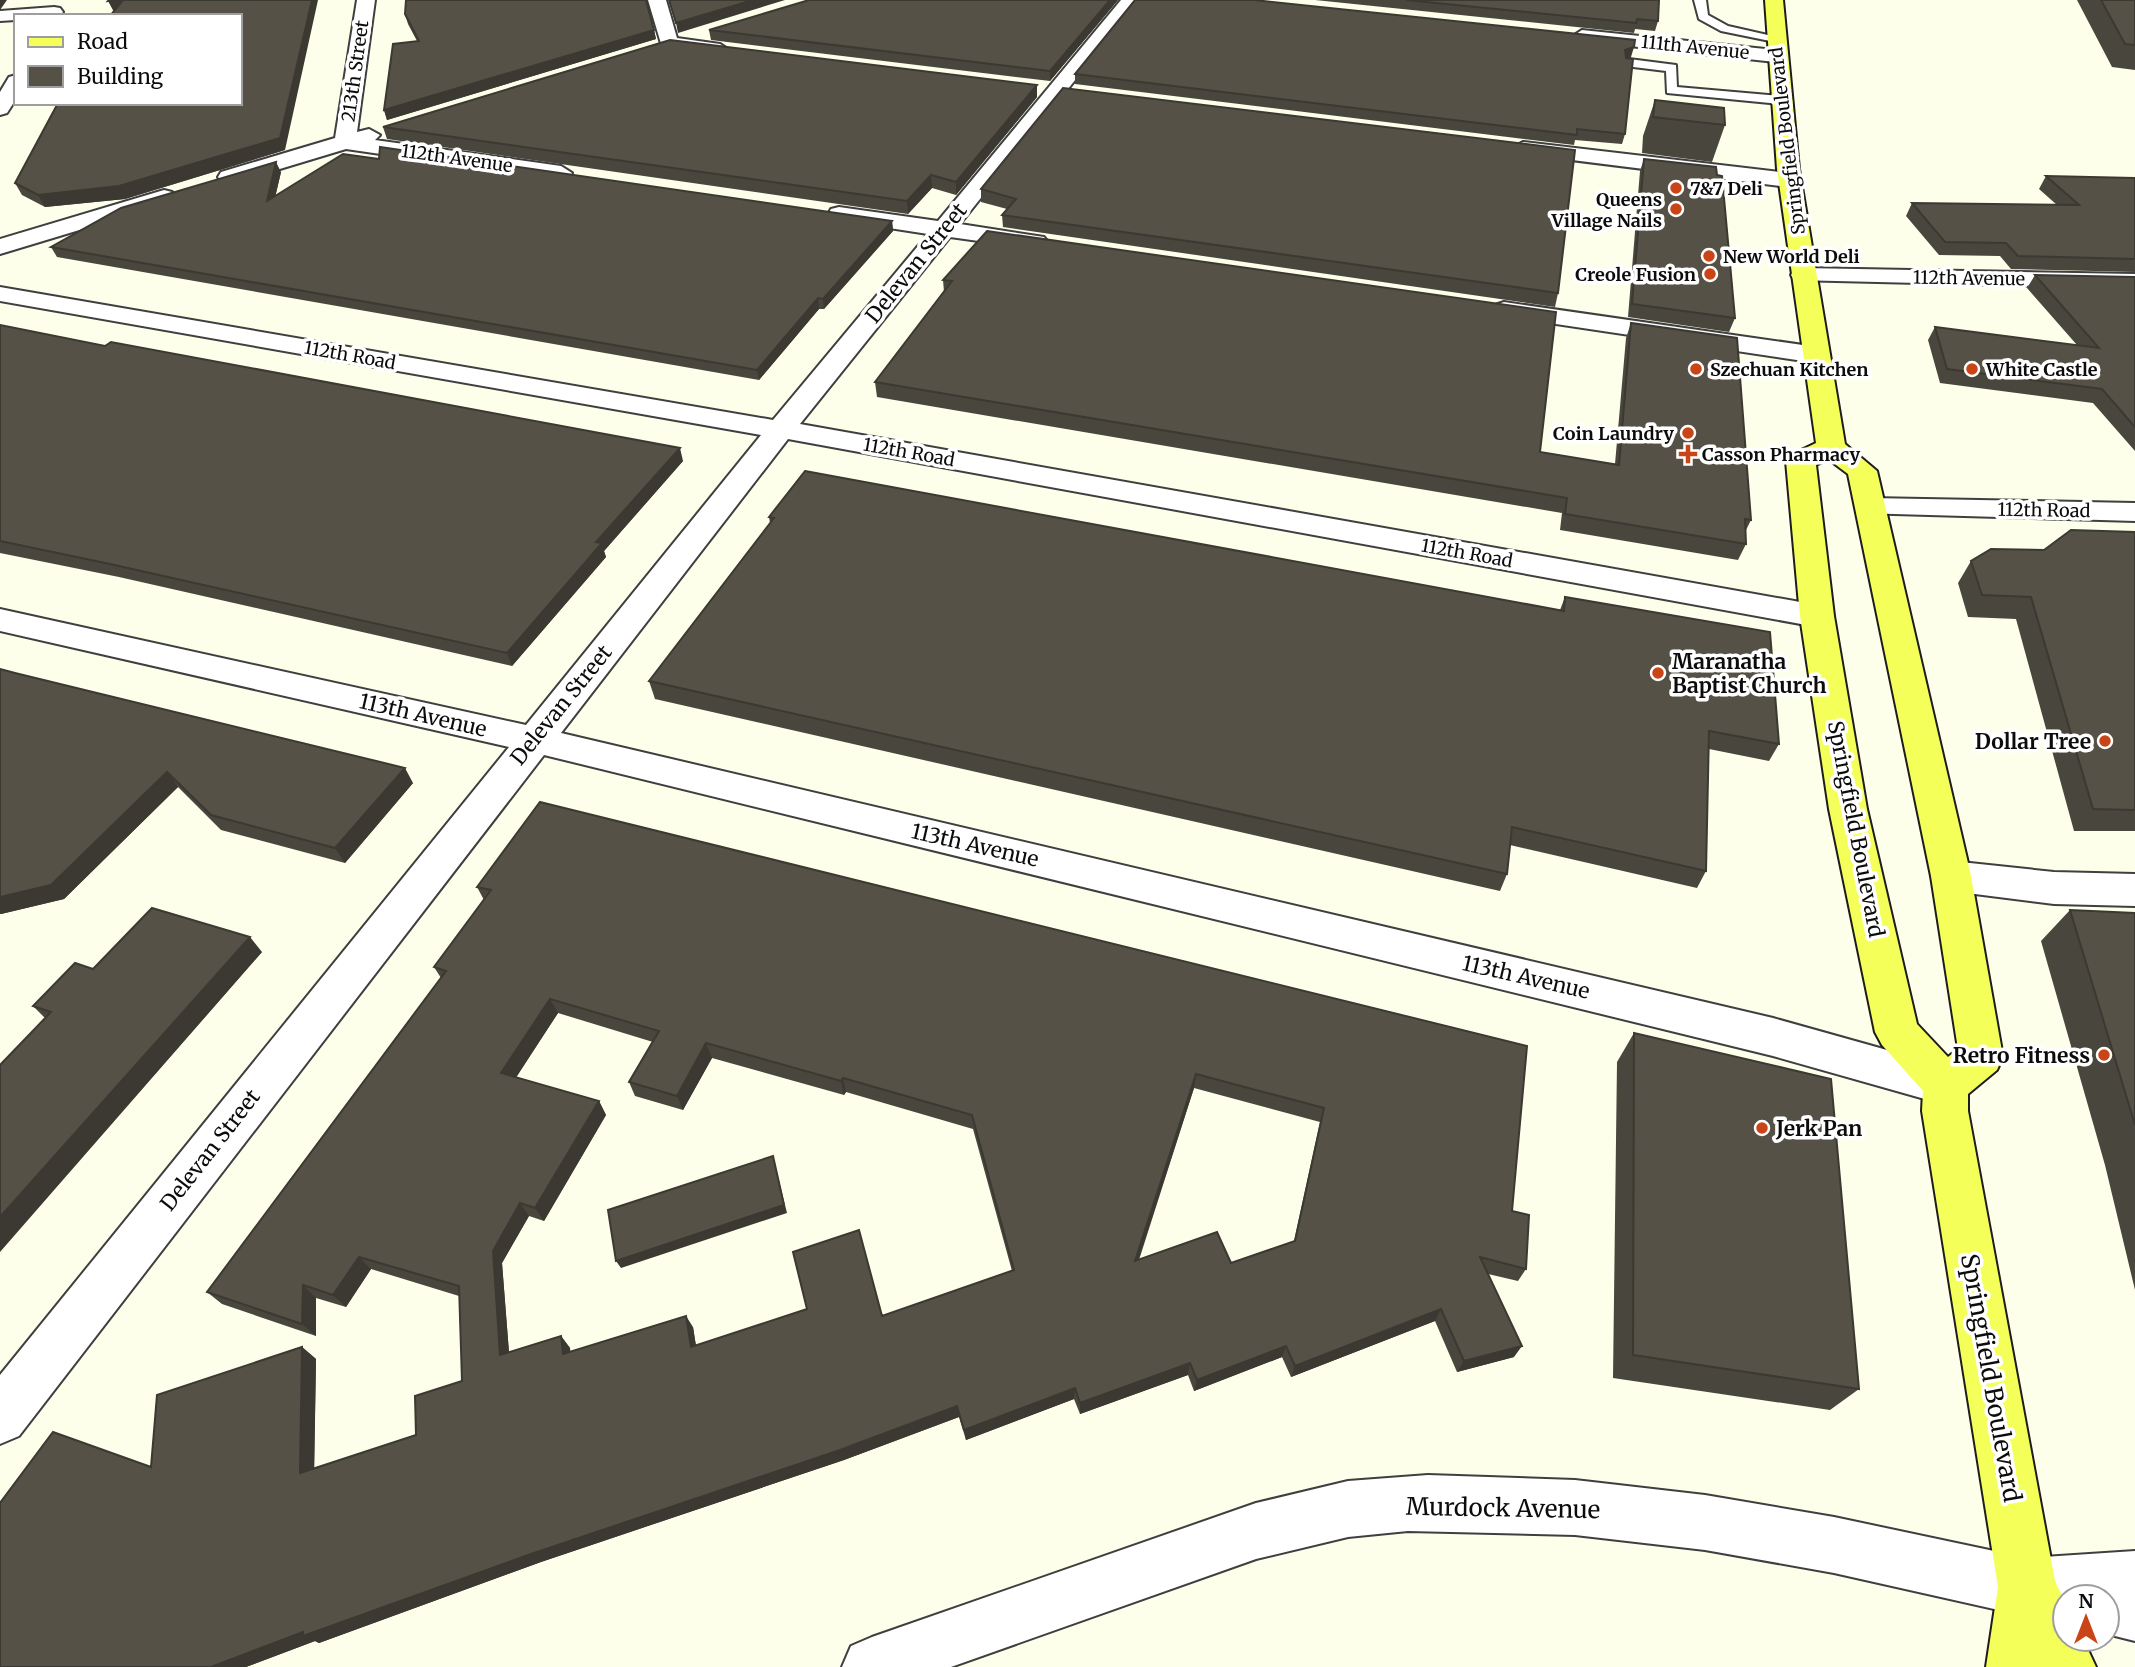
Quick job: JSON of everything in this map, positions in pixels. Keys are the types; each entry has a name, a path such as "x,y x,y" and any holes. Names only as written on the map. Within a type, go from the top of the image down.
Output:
{"main road":[{"name":"Springfield Boulevard","path":"1774,0 1775,47 1789,180 1830,447 1801,461 1817,615 1848,808 1897,1032 1946,1085 1945,1111 2066,1667"},
{"path":"1830,447 1862,471 1951,876 1981,1057 1946,1085"},
{"name":"Springfield Boulevard","path":"2015,1667 2048,1592"}],"street":[{"name":"213th Street","path":"345,142 366,0"},
{"path":"657,0 661,46"},
{"name":"Delevan Street","path":"0,1417 781,429 1130,0"},
{"path":"16,14 56,9"},
{"path":"661,46 717,29"},
{"name":"111th Avenue","path":"1566,34 1775,47"},
{"path":"661,46 736,52"},
{"path":"0,109 14,84"},
{"path":"208,184 392,128"},
{"name":"112th Avenue","path":"345,142 589,177"},
{"path":"1507,146 1789,180"},
{"path":"0,247 182,192"},
{"path":"820,211 1056,245"},
{"name":"112th Avenue","path":"1803,275 2135,281"},
{"name":"112th Road","path":"0,294 781,429 1817,615"},
{"path":"1482,306 1817,355"},
{"name":"112th Road","path":"1870,507 2135,512"},
{"name":"113th Avenue","path":"0,620 534,740 1773,1037 1946,1085"},
{"path":"1951,876 2054,888 2135,890"},
{"name":"Murdock Avenue","path":"879,1666 1213,1544 1285,1522 1350,1508 1438,1502 1566,1506 1716,1522 1861,1549 2048,1592 2135,1580"}],"lane":[{"path":"1700,0 1703,17 1725,29 1775,47"},
{"path":"1629,63 1672,68 1672,95 1780,100"}],"building":[{"path":"123,0 312,0 280,138 119,186 38,195 15,183 57,105 242,105 242,14 112,14"},
{"path":"406,0 646,0 654,30 384,110 393,44 419,41 405,14"},
{"path":"669,0 753,0 676,23"},
{"path":"809,0 1110,0 1050,71 709,30"},
{"path":"1135,0 1254,0 1635,40 1634,47 1625,50 1626,58 1633,59 1625,134 1577,129 1577,135 1075,74"},
{"path":"1406,0 1659,0 1658,21 1637,19 1636,23"},
{"path":"2101,0 2135,0 2135,45 2125,44"},
{"path":"670,40 1037,85 956,182 931,175 907,201 383,127"},
{"path":"1063,88 1575,150 1558,293 1002,215 1016,199 981,189"},
{"path":"1655,100 1724,108 1725,125 1653,117"},
{"path":"380,147 892,221 823,299 818,298 757,370 51,247 121,208 276,162 267,201 343,154 379,159"},
{"path":"1644,159 1716,167 1717,175 1722,176 1735,318 1632,304"},
{"path":"2046,176 2135,178 2135,259 2018,256 2006,243 1945,242 1912,203 2079,205"},
{"path":"987,231 1556,312 1540,452 1619,465 1631,323 1737,338 1751,520 1745,519 1746,544 1565,514 1567,498 875,382 952,281 943,280"},
{"path":"2035,275 2135,277 2135,427 2102,389 1947,369 1935,327 2099,348"},
{"path":"0,325 105,346 111,342 680,448 596,542 602,543 507,653 0,541"},
{"path":"805,471 1564,611 1565,597 1770,632 1779,744 1709,731 1706,871 1512,827 1507,874 649,681 774,518 769,517"},
{"path":"2071,530 2135,532 2135,810 2093,809 2031,597 1982,595 1971,561 1991,549 2044,550"},
{"path":"0,669 405,768 335,848 211,815 167,772 51,885 0,897"},
{"path":"540,802 1527,1046 1512,1211 1529,1215 1526,1269 1480,1257 1522,1346 1464,1361 1441,1309 1295,1366 1286,1346 1197,1380 1190,1363 1080,1403 1075,1388 964,1430 957,1406 840,1450 531,1554 303,1636 303,1632 211,1667 0,1667 0,1503 53,1432 151,1467 157,1395 302,1347 300,1473 416,1435 415,1396 462,1381 459,1286 359,1257 333,1295 303,1285 302,1324 207,1292 446,971 434,967 491,890 477,887","holes":["550,999 659,1031 629,1082 677,1096 706,1043 972,1115 1014,1270 882,1316 859,1230 793,1252 807,1309 691,1347 686,1316 563,1354 561,1336 500,1355 493,1251 520,1203 535,1208 599,1101 501,1073","1196,1074 1324,1108 1295,1241 1231,1263 1217,1232 1135,1261"]},
{"path":"152,908 250,937 0,1217 0,1065 51,1012 33,1006 75,963 93,969"},
{"path":"2070,910 2135,913 2135,1125"},
{"path":"1634,1033 1831,1079 1859,1389 1633,1355"},
{"path":"773,1156 784,1205 616,1261 608,1210"}],"place":[{"name":"7&7 Deli","path":"1676,188"},
{"name":"Queens Village Nails","path":"1676,209"},
{"name":"New World Deli","path":"1709,256"},
{"name":"Creole Fusion","path":"1710,274"},
{"name":"Szechuan Kitchen","path":"1696,369"},
{"name":"White Castle","path":"1972,369"},
{"name":"Coin Laundry","path":"1688,433"},
{"name":"Casson Pharmacy","path":"1688,454"},
{"name":"Maranatha Baptist Church","path":"1658,673"},
{"name":"Dollar Tree","path":"2105,741"},
{"name":"Retro Fitness","path":"2104,1055"},
{"name":"Jerk Pan","path":"1762,1128"}]}
